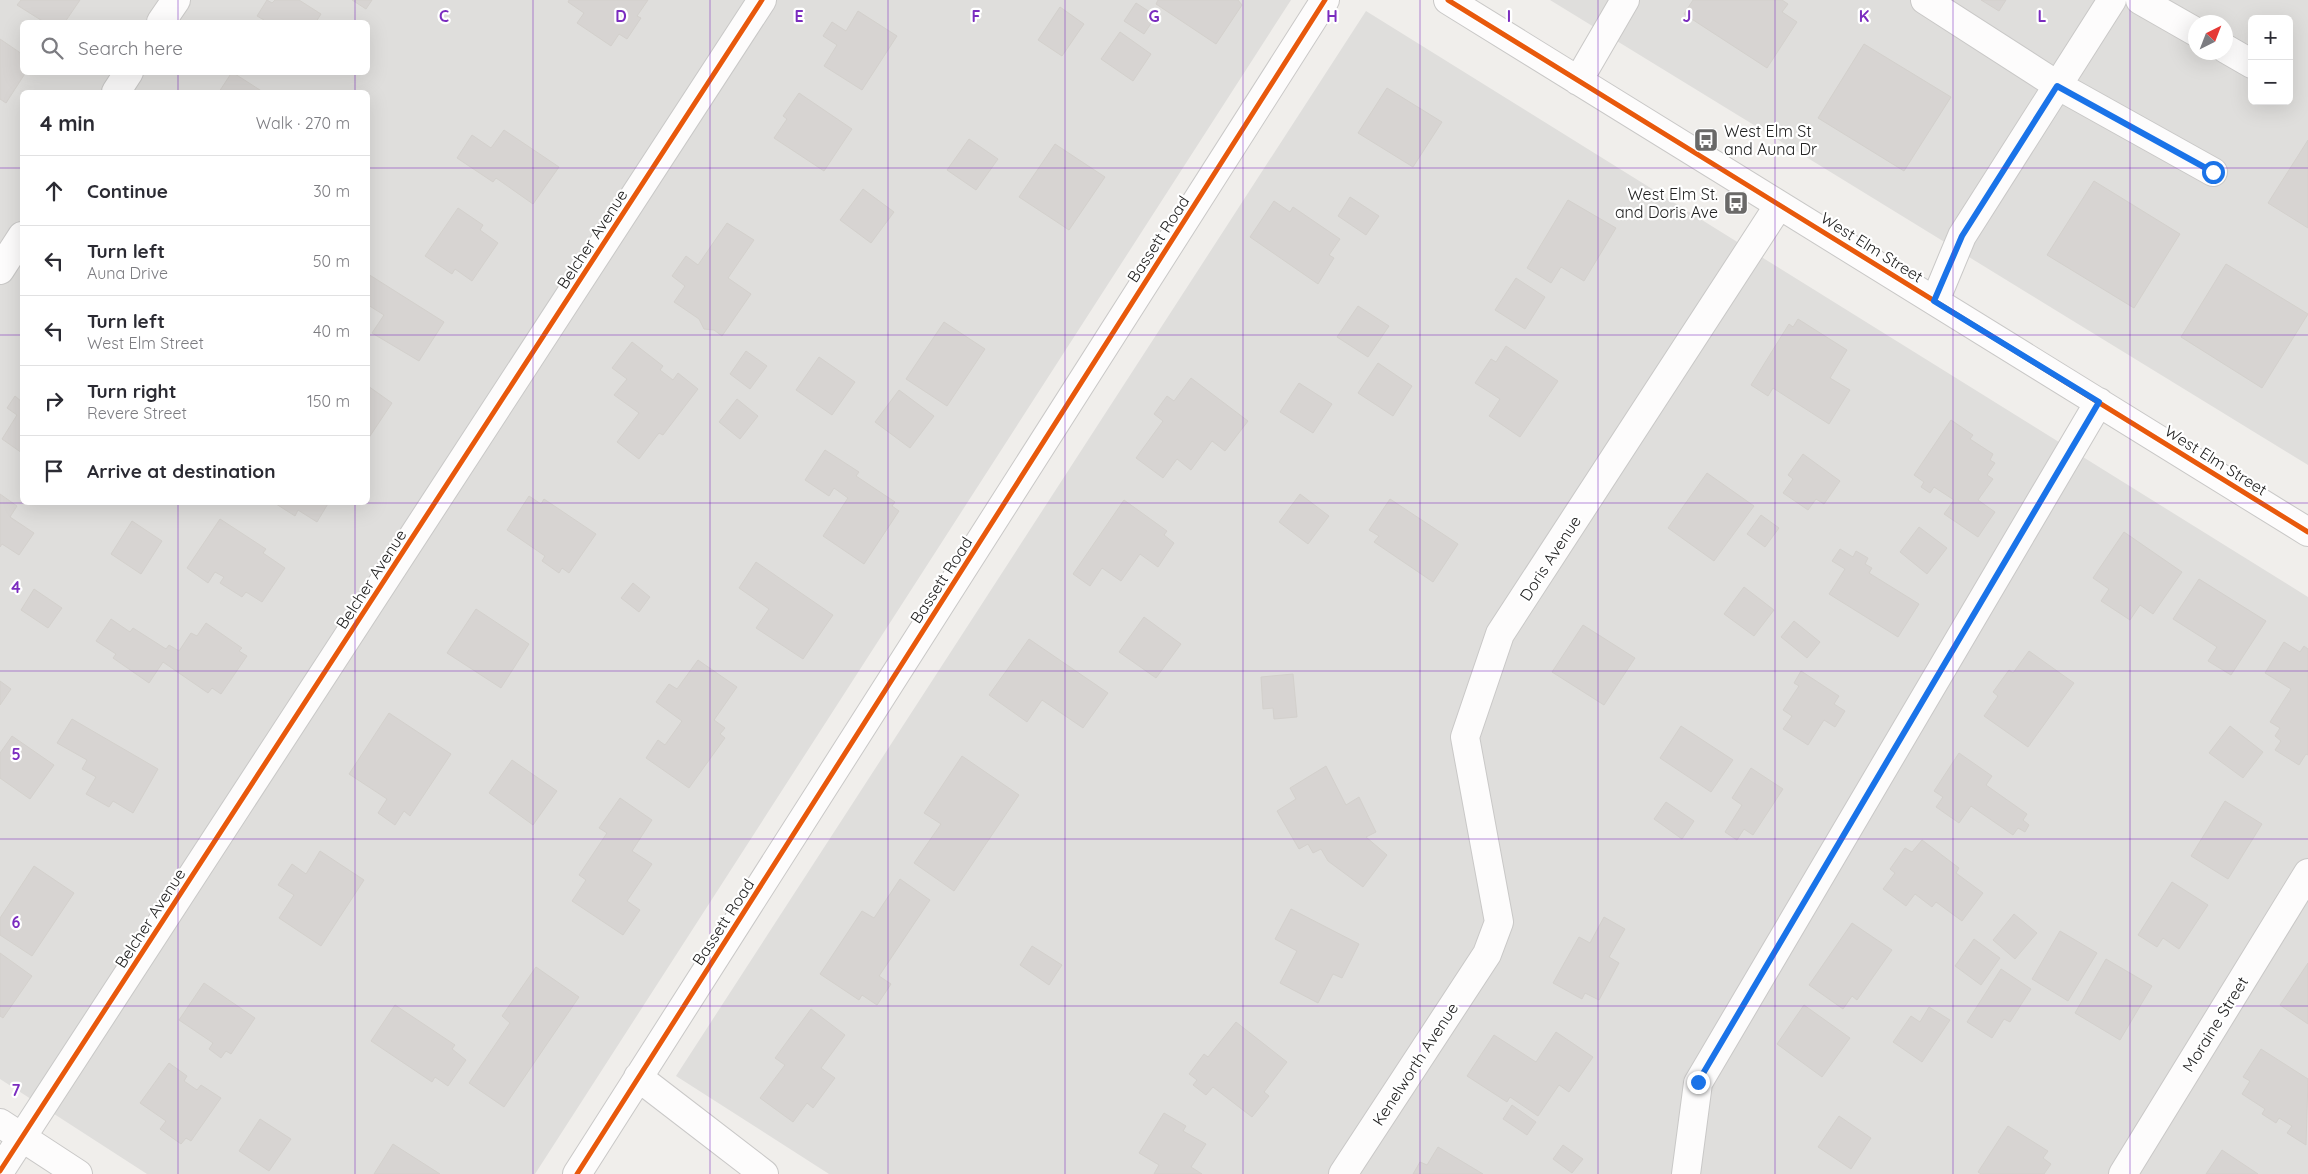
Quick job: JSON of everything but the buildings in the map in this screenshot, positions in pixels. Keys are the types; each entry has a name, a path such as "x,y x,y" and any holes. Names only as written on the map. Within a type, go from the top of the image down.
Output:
{"street":[{"path":"162,20 176,0"},
{"name":"Belcher Avenue","path":"0,1171 11,1130 762,0"},
{"name":"Bassett Road","path":"577,1174 1325,0"},
{"name":"West Elm Street","path":"1448,0 2308,532"},
{"path":"1578,80 1625,0"},
{"path":"1925,0 2057,86 2213,172"},
{"path":"1934,301 1962,236 2112,0"},
{"path":"2140,0 2188,27"},
{"path":"2233,53 2248,62"},
{"path":"117,90 127,75"},
{"name":"Doris Avenue","path":"1487,954 1498,922 1465,737 1500,634 1779,205"},
{"path":"0,270 20,239"},
{"path":"1688,1162 1698,1082 2099,402"},
{"name":"Moraine Street","path":"2122,1174 2308,873"},
{"name":"Kenelworth Avenue","path":"1343,1174 1487,954"},
{"path":"638,1077 764,1174"},
{"path":"11,1130 78,1174"}],"shaded area":[{"path":"0,0 1291,0 535,1174 147,1174 0,1079"},
{"path":"1550,0 2308,0 2308,465"},
{"path":"1366,11 2308,597 2308,1174 829,1174 676,1076"}],"cycle path":[{"path":"0,1171 762,0"},
{"path":"577,1174 1325,0"},
{"path":"1448,0 2308,532"}],"place":[{"name":"West Elm St and Auna Dr","path":"1706,140"},
{"name":"West Elm St. and Doris Ave","path":"1736,203"}],"route":[{"path":"1698,1082 2099,402 1934,301 1962,236 2057,86 2213,172"}]}
